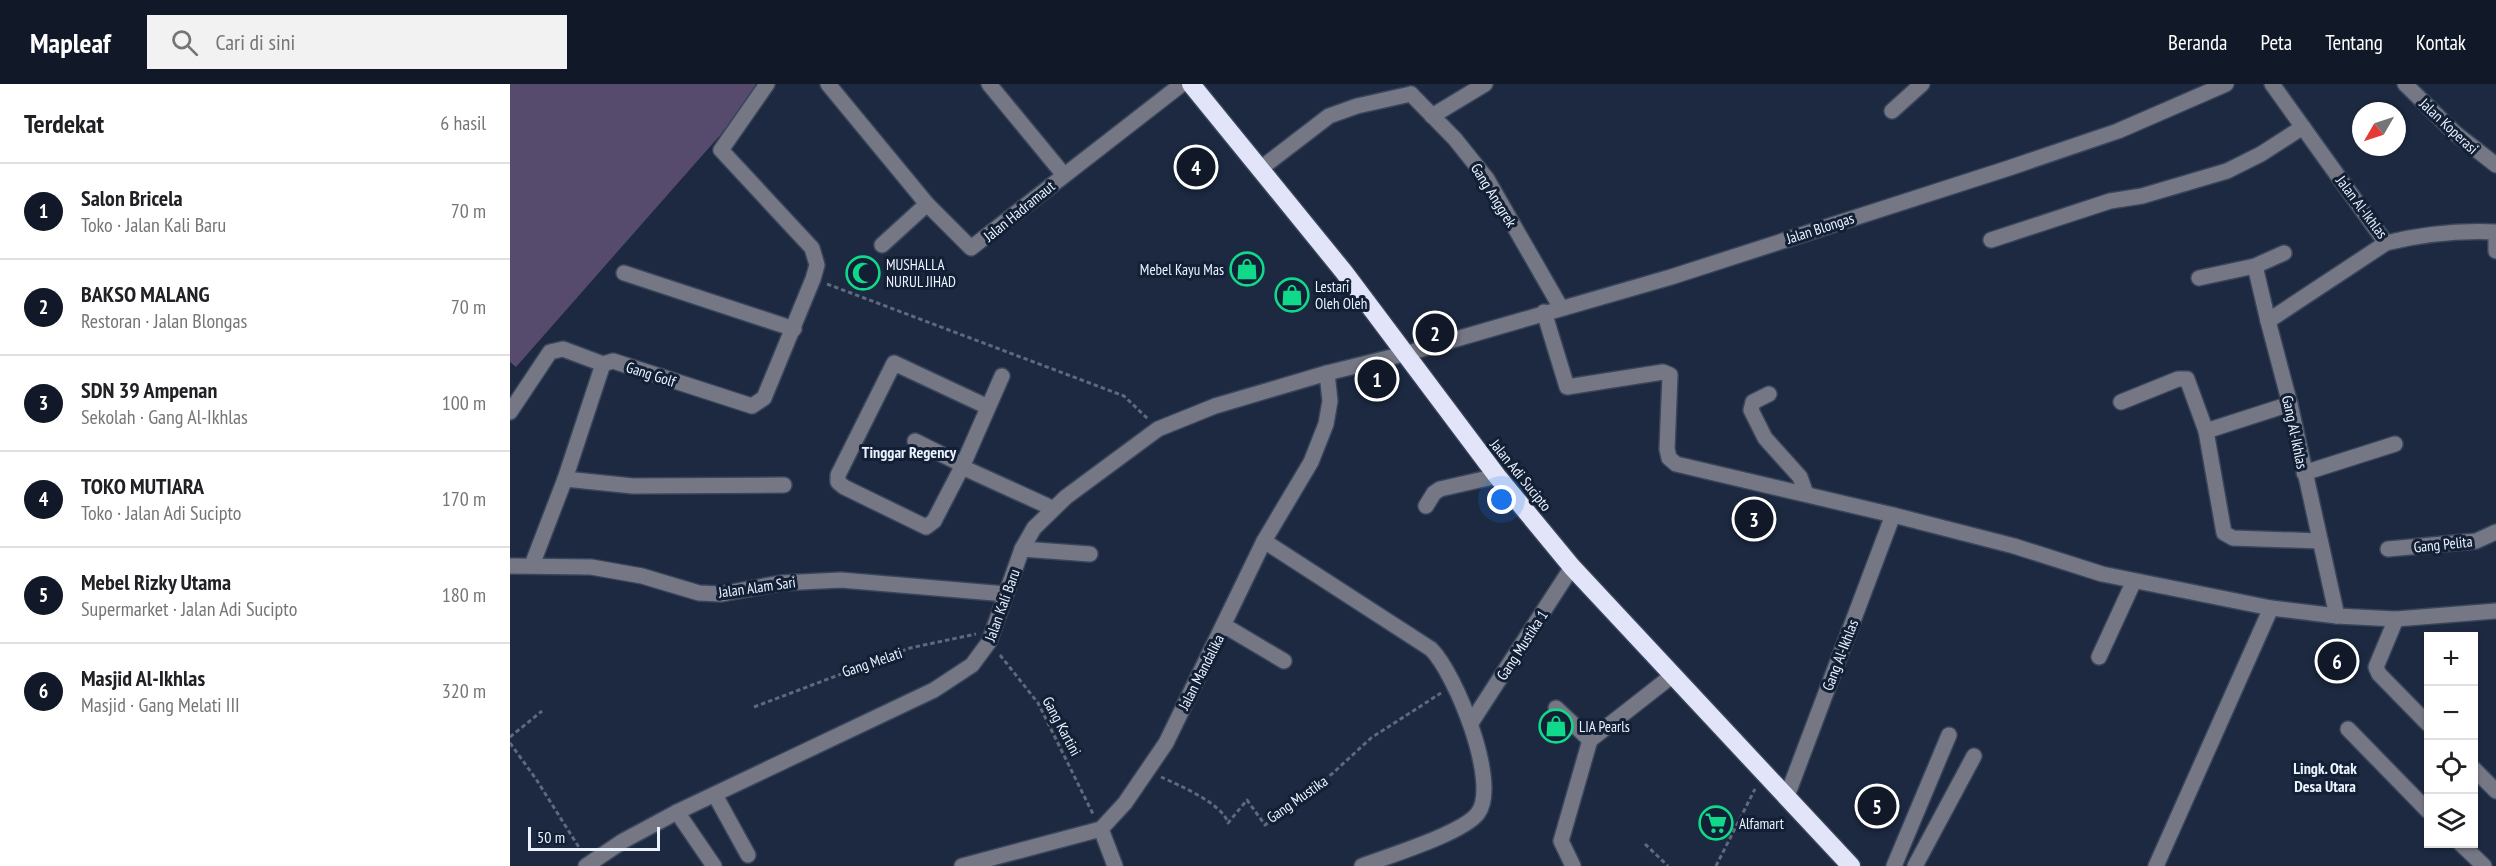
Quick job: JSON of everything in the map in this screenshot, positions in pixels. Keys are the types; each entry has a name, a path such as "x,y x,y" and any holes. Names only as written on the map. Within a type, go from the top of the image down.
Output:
{"highway":[{"name":"Jalan Adi Sucipto","path":"1191,84 1408,353 1497,476 1572,567 1851,866"}],"street":[{"path":"767,84 721,150 813,248 815,272"},
{"name":"Jalan Hadramaut","path":"828,84 927,204 971,248 1182,84"},
{"path":"989,84 1064,175"},
{"path":"1432,116 1485,84"},
{"path":"1892,111 1922,84"},
{"name":"Jalan Blongas","path":"1408,353 1671,277 2020,164 2118,131 2226,84"},
{"name":"Jalan Al-Ikhlas","path":"2272,84 2386,243 2459,230 2496,233"},
{"name":"Jalan Koperasi","path":"2405,84 2455,133 2496,165"},
{"path":"1260,169 1329,116 1411,89"},
{"name":"Gang Anggrek","path":"1411,89 1432,116 1469,154 1487,179 1561,308"},
{"path":"1990,240 2110,201 2142,196 2227,171 2261,154 2303,127"},
{"path":"882,245 927,204"},
{"path":"2496,233 2496,252"},
{"path":"2268,321 2386,243"},
{"path":"2199,278 2255,266 2284,253"},
{"name":"Gang Al-Ikhlas","path":"2255,266 2290,404 2337,616"},
{"name":"Gang Golf","path":"603,364 613,361 752,406 764,398 794,329 815,272"},
{"path":"624,273 794,329"},
{"path":"1545,312 1567,387 1663,372 1670,375 1667,449 1669,458 1676,464 1893,514 2014,546 2088,571 2271,608 2337,616 2396,619 2496,611"},
{"path":"510,412 550,352 563,349 603,364 565,479 532,565"},
{"name":"Jalan Kali Baru","path":"588,865 623,842 678,812 934,690 972,665 992,637 1022,549 1034,528 1052,508 1158,429 1215,406 1327,373 1408,353"},
{"path":"988,407 894,363 838,475 838,482 926,527 934,521 963,466 1002,376"},
{"name":"Jalan Mandalika","path":"1101,829 1125,803 1166,743 1225,626 1264,541 1311,462 1326,424 1329,401 1327,373"},
{"path":"2121,402 2183,377 2191,384 2206,431 2222,528 2227,536 2320,541"},
{"path":"1769,394 1753,402 1751,410 1765,438 1800,477 1806,494"},
{"path":"2206,431 2290,404"},
{"path":"915,441 1052,508"},
{"path":"2304,472 2395,444"},
{"path":"1426,506 1440,489 1497,476"},
{"path":"565,479 633,486 784,485"},
{"name":"Gang Al-Ikhlas","path":"1787,796 1893,514"},
{"name":"Gang Pelita","path":"2388,549 2476,542 2496,532"},
{"path":"1264,541 1431,649 1441,659 1455,684 1471,723 1486,798 1478,814 1464,826 1362,866"},
{"path":"1022,549 1090,554"},
{"name":"Jalan Alam Sari","path":"510,566 591,567 642,576 699,593 721,594 781,583 841,580 1006,594"},
{"name":"Gang Mustika 1","path":"1471,723 1572,567"},
{"path":"2099,657 2134,581"},
{"path":"2156,866 2271,608"},
{"path":"2396,619 2376,667 2379,674 2424,720"},
{"path":"1225,626 1284,661"},
{"path":"1573,866 1561,841 1590,740 1673,675"},
{"path":"1556,708 1590,740"},
{"path":"2348,729 2424,808"},
{"path":"1894,866 1949,735"},
{"path":"1915,866 1974,756"},
{"path":"2478,773 2496,791"},
{"path":"715,795 748,855"},
{"path":"678,812 714,866"},
{"path":"962,866 1101,829 1115,866"},
{"path":"2466,848 2484,866"}],"path":[{"path":"815,272 1124,396 1158,429"},
{"name":"Gang Melati","path":"754,708 910,648 950,638 992,637"},
{"name":"Gang Kartini","path":"992,637 1038,703 1101,829"},
{"name":"Gang Mustika","path":"1148,771 1191,791 1226,815 1228,823 1247,800 1265,825 1333,773 1371,738 1455,684"},
{"path":"510,737 542,711"},
{"path":"510,743 536,778 588,865"},
{"path":"1716,866 1764,771"},
{"path":"1646,844 1668,866"}],"shaded area":[{"path":"510,84 765,84 516,367 510,362"}],"place":[{"name":"TOKO MUTIARA","path":"1196,167"},
{"name":"Mebel Kayu Mas","path":"1247,269"},
{"name":"MUSHALLA NURUL JIHAD","path":"863,273"},
{"name":"Lestari Oleh Oleh","path":"1292,295"},
{"name":"BAKSO MALANG","path":"1435,333"},
{"name":"Salon Bricela","path":"1377,379"},
{"name":"SDN 39 Ampenan","path":"1754,519"},
{"name":"Masjid Al-Ikhlas","path":"2337,661"},
{"name":"LIA Pearls","path":"1556,726"},
{"name":"Mebel Rizky Utama","path":"1877,806"},
{"name":"Alfamart","path":"1716,823"}],"district":[{"name":"Tinggar Regency","path":"909,452"},
{"name":"Lingk. Otak Desa Utara","path":"2325,777"}]}
